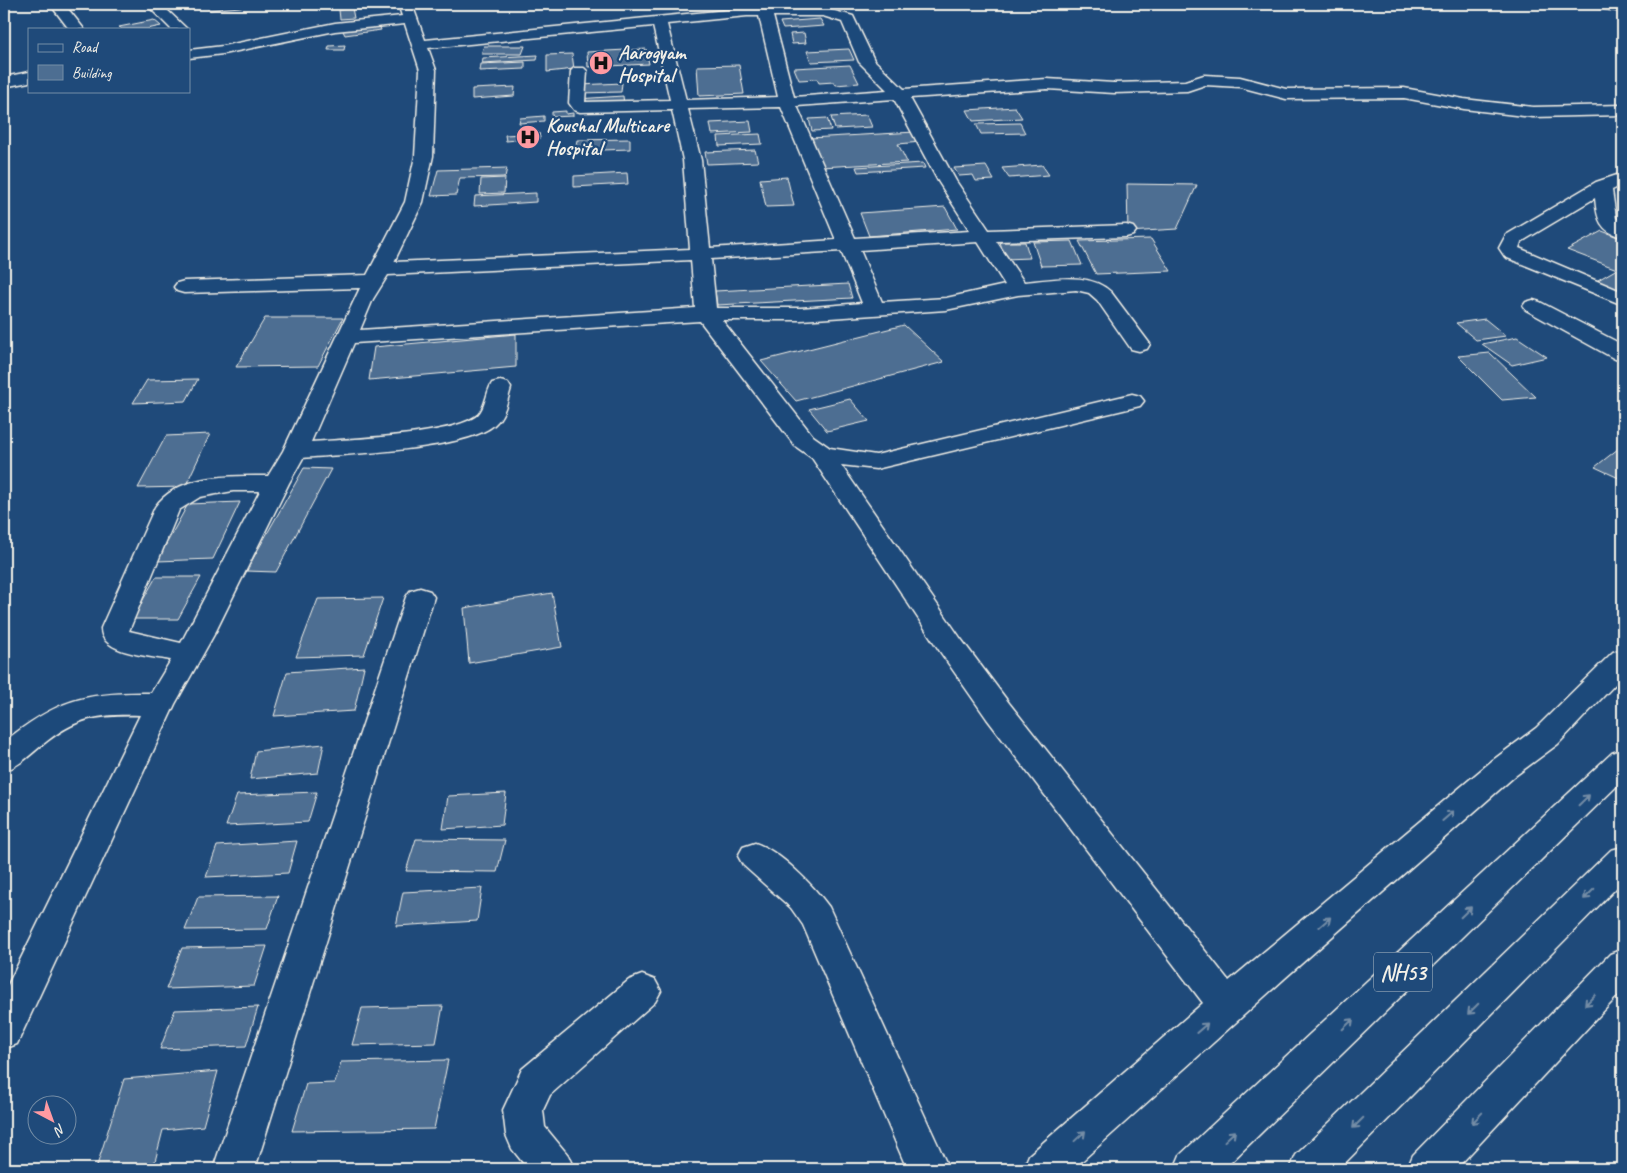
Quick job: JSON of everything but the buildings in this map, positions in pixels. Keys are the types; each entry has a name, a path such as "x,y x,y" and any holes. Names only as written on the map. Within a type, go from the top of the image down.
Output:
{"main road":[{"path":"1598,4 1623,8"},
{"path":"60,8 76,28"},
{"path":"159,10 179,28"},
{"path":"4,1032 160,704 202,630 276,483 295,451 363,299 378,275 414,202 424,156 428,70 407,11 261,42 190,54"},
{"path":"419,45 659,20 765,12 824,12 848,19 867,62 899,93 947,181 1018,289"},
{"path":"765,12 787,102 875,309"},
{"path":"659,20 692,160 706,314 804,441 821,453 998,712 1227,1006"},
{"path":"190,38 205,52"},
{"path":"579,71 577,103 580,107 787,102 1047,84 1114,88 1187,86 1204,80 1240,82 1286,94 1404,93 1464,104 1532,112 1623,110"},
{"path":"4,82 28,76"},
{"path":"1623,178 1602,186 1513,239 1509,248 1512,253 1623,299"},
{"path":"1602,186 1607,220 1623,230"},
{"path":"184,287 848,244 983,236 1126,231"},
{"path":"346,337 706,314 801,314 946,304 1018,289 1076,284 1096,289 1104,296 1139,344"},
{"path":"1533,306 1623,354"},
{"path":"295,451 435,438 457,434 490,416 500,388"},
{"path":"821,453 876,462 1132,401"},
{"path":"188,654 124,641 115,635 115,628 168,507 177,497 209,486 276,483"},
{"path":"234,1169 420,597"},
{"path":"1044,1169 1125,1094 1227,1006 1504,768 1547,736 1587,698 1623,659"},
{"path":"4,759 46,725 71,712 98,705 160,704"},
{"name":"NH53","path":"1195,1169 1617,767"},
{"path":"755,856 803,898 817,917 928,1169"},
{"path":"1311,1169 1623,860"},
{"path":"1428,1169 1623,965"},
{"path":"552,1169 526,1135 524,1110 536,1082 642,992"}],"place":[{"name":"Aarogyam Hospital","path":"601,63"},
{"name":"Koushal Multicare Hospital","path":"528,137"}]}
